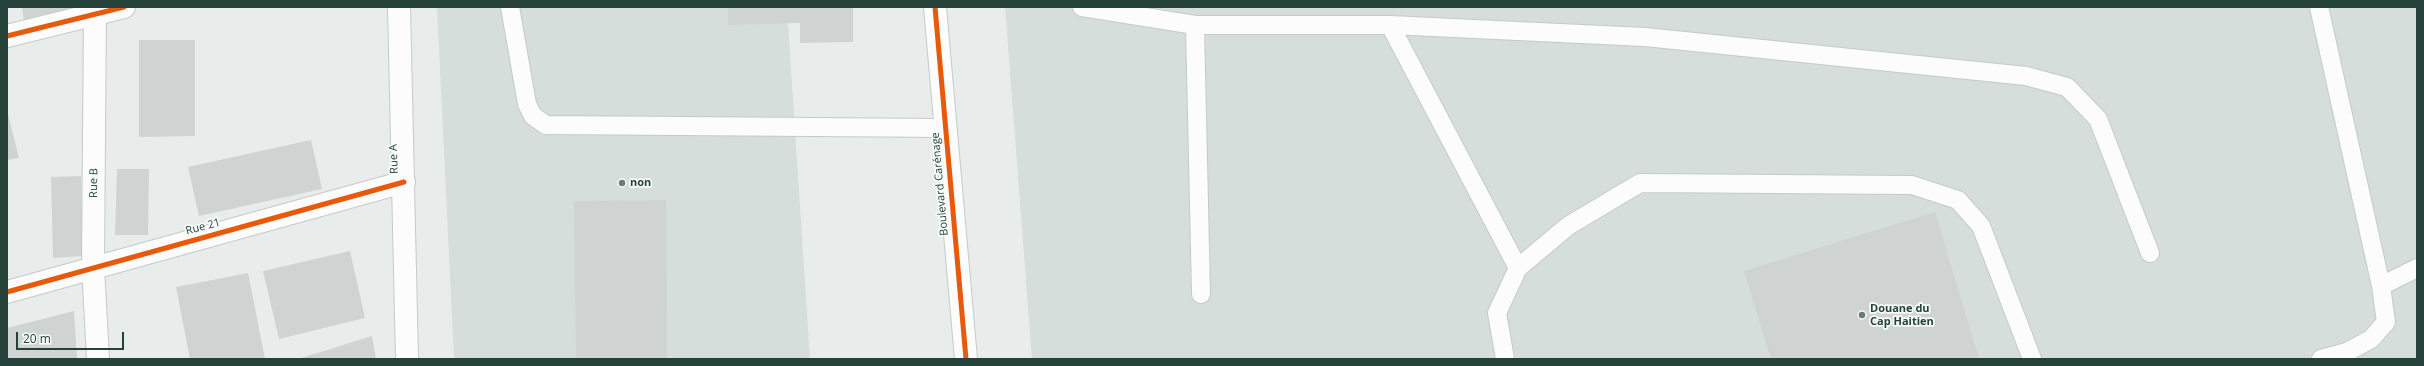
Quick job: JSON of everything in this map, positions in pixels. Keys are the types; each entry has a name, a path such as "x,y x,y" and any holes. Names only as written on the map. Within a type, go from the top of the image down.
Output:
{"street":[{"path":"7,36 95,10 124,7"},
{"name":"Rue A","path":"399,7 407,359"},
{"name":"Boulevard Carénage","path":"935,7 966,359"},
{"name":"Rue B","path":"95,10 93,267 98,359"},
{"name":"Rue 21","path":"7,292 404,182"}],"lane":[{"path":"510,7 527,104 533,116 546,125 945,128"},
{"path":"1082,7 1195,25 1390,25 1645,37 2026,76 2067,88 2098,119 2150,253"},
{"path":"2319,7 2381,286 2386,322 2371,339 2347,352 2321,359"},
{"path":"1195,25 1202,294"},
{"path":"1390,25 1518,268"},
{"path":"1505,359 1497,313 1518,268 1568,226 1640,183 1912,185 1958,200 1981,226 2032,359"},
{"path":"2381,286 2417,268"}],"shaded area":[{"name":"non","path":"437,7 787,7 810,359 454,359"},
{"path":"1005,7 2417,7 2417,359 1032,359"}],"building":[{"path":"22,7 81,7 24,21"},
{"path":"728,7 853,7 853,42 800,43 800,23 728,25"},
{"path":"139,40 195,40 195,136 139,137"},
{"path":"7,110 19,158 7,160"},
{"path":"311,140 322,189 199,216 188,167"},
{"path":"117,169 149,169 148,235 115,235"},
{"path":"81,176 83,256 53,258 51,177"},
{"path":"666,200 667,359 576,359 574,201"},
{"name":"Douane du Cap Haitien","path":"1935,212 1979,359 1771,359 1744,271"},
{"path":"350,251 365,318 279,339 263,271"},
{"path":"248,273 265,359 190,359 176,287"},
{"path":"74,311 77,359 7,359 7,328"},
{"path":"372,336 376,359 298,359"}],"cycle path":[{"path":"7,36 124,7"},
{"path":"935,7 966,359"},
{"path":"7,292 404,182"}],"place":[{"name":"non","path":"622,183"},
{"name":"Douane du Cap Haitien","path":"1862,315"}]}
